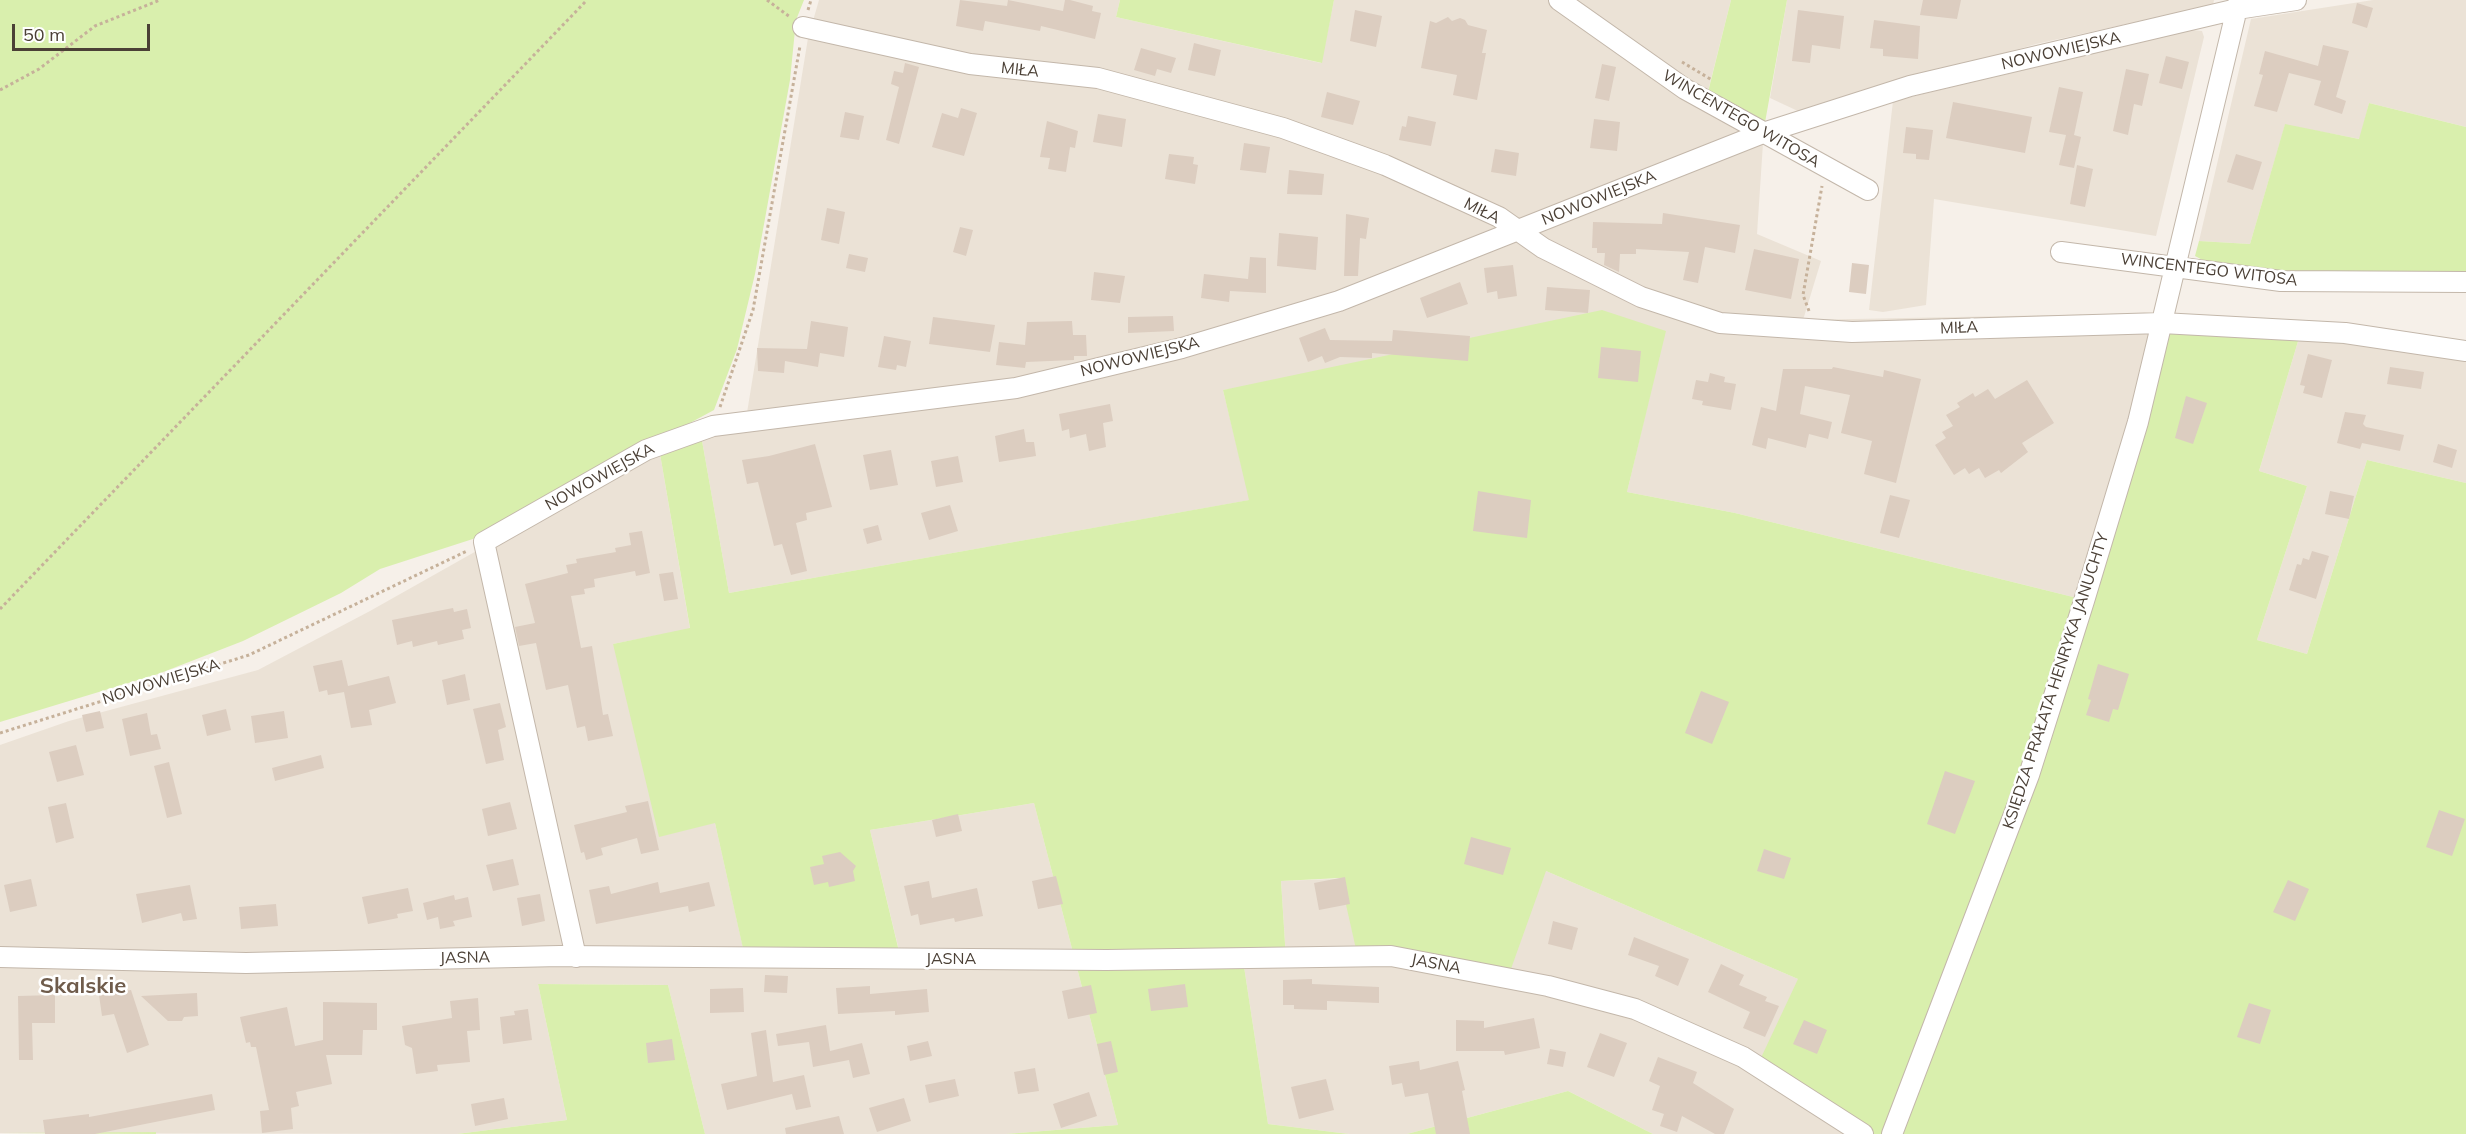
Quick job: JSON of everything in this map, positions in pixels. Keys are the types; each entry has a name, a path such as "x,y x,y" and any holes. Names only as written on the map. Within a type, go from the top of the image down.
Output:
{"street":[{"name":"WINCENTEGO WITOSA","path":"1559,0 1684,89 1868,190"},
{"name":"NOWOWIEJSKA","path":"484,542 646,450 713,426 1016,388 1182,348 1339,301 1763,133 1910,86 2238,4 2296,0"},
{"path":"2162,322 2177,268 2238,4"},
{"name":"MIŁA","path":"803,27 970,64 1098,78 1283,128 1385,165 1499,217 1516,231 1592,275 1641,297 1720,323 1852,332 2162,322 2345,333 2466,351"},
{"name":"WINCENTEGO WITOSA","path":"2061,252 2281,281 2466,282"},
{"name":"KSIĘDZA PRAŁATA HENRYKA JANUCHTY","path":"1892,1134 2029,775 2138,422 2162,322"},
{"path":"484,542 576,957"},
{"name":"JASNA","path":"0,957 246,963 576,957 1107,960 1391,956 1548,986 1635,1009 1743,1057 1863,1134"}],"path":[{"path":"0,90 39,69 95,26 160,0"},
{"path":"0,609 587,0"},
{"path":"713,426 753,310 803,27 767,0"},
{"path":"1672,56 1712,80"},
{"path":"1816,329 1803,295 1822,188 1822,166"},
{"name":"NOWOWIEJSKA","path":"0,733 249,655 484,542"}],"shaded area":[{"path":"819,0 1120,0 1116,17 1321,63 1334,0 1731,0 1707,95 1764,128 1757,234 1821,261 1803,320 2161,313 2081,599 1735,513 1627,492 1665,331 1223,390 1250,500 729,593 701,435 745,425 808,38"},
{"path":"1787,0 2214,0 2213,5 2036,44 1800,112 1770,98"},
{"path":"2373,0 2466,0 2466,127 2369,103 2360,139 2285,125 2250,244 2199,241 2251,19"},
{"path":"2192,30 2202,31 2204,37 2156,236 1934,199 1926,305 1883,312 1869,310 1893,101"},
{"path":"2299,338 2466,359 2466,483 2367,460 2307,654 2257,640 2307,486 2259,471"},
{"path":"659,448 690,629 613,644 715,823 746,961 902,963 870,830 1034,803 1118,1125 1006,1134 705,1134 668,985 538,984 567,1120 457,1134 0,1133 0,745 69,721 258,670 370,611"},
{"path":"1546,871 1798,979 1856,1134 1653,1134 1568,1091 1407,1134 1349,1134 1268,1124 1243,960 1286,958 1281,881"}],"green space":[{"path":"0,0 804,0 796,20 790,80 755,274 737,349 714,410 479,537 380,569 341,593 243,641 158,674 0,722"},
{"path":"1120,0 1334,0 1322,63 1116,17"},
{"path":"1731,0 1787,0 1764,128 1707,96"},
{"path":"2369,103 2466,127 2466,275 2283,274 2210,264 2195,256 2199,241 2250,244 2285,124 2359,139"},
{"path":"1602,310 1666,331 1627,492 1735,513 2081,599 2157,331 2299,338 2259,471 2307,486 2257,640 2307,654 2367,460 2466,483 2466,1134 1873,1134 1857,1128 1759,1062 1798,979 1546,871 1507,980 1358,958 1340,878 1281,881 1286,959 1243,960 1268,1124 1349,1134 1006,1134 1118,1125 1034,803 870,830 902,964 746,962 715,823 659,837 613,644 690,628 659,448 701,435 729,593 1249,500 1223,390"},
{"path":"538,984 668,985 705,1134 457,1134 567,1120"},
{"path":"1568,1091 1653,1134 1407,1134"},
{"path":"156,1132 156,1134 0,1133"}],"building":[{"path":"960,0 1007,6 1008,0 1063,11 1065,0 1070,0 1093,6 1092,11 1101,13 1095,39 1041,26 1040,31 985,21 983,31 956,26"},
{"path":"1923,0 1961,0 1957,19 1920,15"},
{"path":"2357,3 2373,8 2367,28 2352,23"},
{"path":"1355,10 1382,16 1376,47 1350,41"},
{"path":"1798,10 1844,16 1840,49 1812,45 1810,63 1792,61"},
{"path":"1448,17 1452,21 1460,18 1468,25 1487,30 1482,53 1486,53 1477,100 1453,95 1457,75 1421,68 1430,21 1436,23"},
{"path":"1874,20 1920,26 1918,59 1883,56 1883,49 1870,48"},
{"path":"1194,43 1221,50 1215,76 1188,70"},
{"path":"2323,45 2349,51 2336,97 2346,101 2342,114 2314,105 2321,81 2289,73 2277,112 2254,106 2263,75 2259,74 2265,51 2318,66"},
{"path":"1141,48 1176,58 1171,73 1157,69 1155,76 1134,70"},
{"path":"2166,56 2189,62 2182,89 2159,83"},
{"path":"905,63 919,67 899,144 886,140 899,87 891,84 894,71 903,73"},
{"path":"1602,64 1616,67 1609,101 1595,98"},
{"path":"2126,69 2149,74 2142,106 2134,104 2128,135 2113,131"},
{"path":"2059,87 2083,92 2074,135 2081,137 2074,168 2059,165 2066,135 2049,132"},
{"path":"1327,92 1360,101 1353,125 1321,117"},
{"path":"1953,102 2032,117 2025,153 1946,138"},
{"path":"961,108 977,113 964,156 932,147 942,113 958,118"},
{"path":"845,112 864,116 859,140 840,137"},
{"path":"1098,114 1126,119 1122,147 1093,142"},
{"path":"1408,116 1436,122 1431,146 1399,140 1402,126 1406,127"},
{"path":"1594,119 1620,122 1617,151 1590,148"},
{"path":"1047,121 1078,131 1075,148 1070,147 1066,172 1048,169 1050,158 1040,157"},
{"path":"1906,127 1933,130 1929,160 1916,159 1916,154 1903,153"},
{"path":"1244,143 1270,147 1266,173 1240,170"},
{"path":"1495,149 1519,153 1516,176 1491,172"},
{"path":"1169,154 1194,157 1193,164 1198,165 1195,184 1165,179"},
{"path":"2236,154 2262,162 2253,190 2227,182"},
{"path":"2077,165 2093,169 2085,207 2070,204"},
{"path":"1289,170 1324,174 1322,195 1287,194"},
{"path":"827,208 845,212 839,244 821,240"},
{"path":"1663,213 1740,225 1735,253 1705,247 1698,283 1683,280 1689,252 1636,249 1636,254 1620,254 1619,272 1604,265 1605,253 1597,253 1597,248 1592,248 1593,222 1662,224"},
{"path":"1346,214 1369,218 1366,239 1360,238 1358,276 1344,276"},
{"path":"960,227 973,230 966,256 953,252"},
{"path":"1279,233 1318,237 1316,270 1277,266"},
{"path":"1754,249 1799,259 1791,299 1745,290"},
{"path":"849,254 868,258 865,272 846,268"},
{"path":"1250,257 1266,258 1266,293 1230,291 1229,302 1201,298 1204,274 1248,279"},
{"path":"1852,263 1869,265 1866,294 1849,292"},
{"path":"1513,265 1517,296 1498,299 1497,291 1487,293 1484,268"},
{"path":"1094,272 1125,276 1120,303 1091,300"},
{"path":"1460,282 1468,304 1427,318 1420,298"},
{"path":"1547,287 1590,290 1588,313 1545,310"},
{"path":"1173,316 1174,331 1128,333 1128,317"},
{"path":"933,317 995,325 990,352 929,344"},
{"path":"811,321 848,327 844,357 820,353 818,367 785,361 784,373 758,371 757,348 807,349"},
{"path":"1072,321 1073,335 1086,335 1087,356 1074,356 1074,360 1026,362 1025,368 996,365 999,342 1025,345 1027,322"},
{"path":"1325,328 1330,340 1392,341 1393,330 1470,336 1468,361 1372,353 1372,358 1340,357 1325,363 1322,356 1308,362 1299,338"},
{"path":"884,336 911,341 906,367 897,365 896,370 878,367"},
{"path":"1601,347 1641,351 1638,382 1598,378"},
{"path":"2308,354 2332,360 2322,398 2303,393 2305,386 2300,385"},
{"path":"1833,367 1883,377 1884,370 1921,379 1896,483 1864,474 1872,441 1841,433 1850,395 1805,386 1800,414 1832,422 1828,439 1809,434 1806,448 1768,438 1766,449 1752,445 1761,407 1776,411 1783,369 1832,369"},
{"path":"2390,367 2424,372 2421,389 2387,384"},
{"path":"1710,373 1725,377 1724,382 1736,384 1731,410 1702,405 1703,401 1692,399 1696,380 1708,382"},
{"path":"2027,380 2054,423 2022,443 2028,452 2001,473 1999,470 1985,478 1979,468 1969,474 1965,468 1954,475 1935,445 1946,438 1942,432 1953,426 1946,415 1960,407 1957,403 1973,393 1975,397 1988,389 1995,399"},
{"path":"2186,396 2207,403 2193,444 2175,438"},
{"path":"1110,404 1113,421 1103,423 1106,447 1089,451 1086,434 1070,438 1069,429 1062,431 1059,414"},
{"path":"2345,412 2366,415 2363,424 2366,427 2404,435 2400,451 2362,443 2360,449 2337,443"},
{"path":"1024,429 1026,442 1034,442 1036,456 999,462 995,436"},
{"path":"815,444 832,507 806,513 807,520 796,523 807,571 791,575 782,544 774,546 758,482 747,484 742,460 769,456"},
{"path":"2438,444 2457,450 2452,468 2433,462"},
{"path":"891,450 898,485 870,490 863,455"},
{"path":"958,456 963,482 936,487 931,461"},
{"path":"1478,491 1531,500 1527,538 1473,531"},
{"path":"2330,491 2354,496 2349,519 2325,514"},
{"path":"1890,495 1910,500 1899,538 1880,533"},
{"path":"950,505 958,531 929,540 921,513"},
{"path":"878,525 882,540 867,544 863,529"},
{"path":"642,531 650,573 636,576 635,571 594,579 595,587 584,589 585,594 571,596 581,648 592,646 603,715 608,714 613,736 588,741 585,726 577,728 568,685 546,690 536,643 519,646 515,627 535,623 525,584 568,573 566,565 577,563 576,559 616,552 615,548 631,545 629,533"},
{"path":"2312,551 2329,556 2316,599 2289,590 2297,564 2301,565 2303,558 2309,560"},
{"path":"673,572 678,599 664,601 659,574"},
{"path":"453,608 454,612 467,609 471,628 462,630 464,639 438,645 437,641 413,647 412,641 397,645 392,620"},
{"path":"342,660 348,686 389,676 396,703 369,710 372,725 351,728 344,692 328,695 327,690 319,692 313,666"},
{"path":"2098,664 2129,674 2118,710 2113,709 2109,722 2086,715"},
{"path":"465,674 470,700 447,705 442,680"},
{"path":"1701,691 1729,702 1712,744 1685,733"},
{"path":"500,703 506,727 498,730 504,760 486,764 473,709"},
{"path":"226,709 231,730 207,736 202,715"},
{"path":"100,711 104,728 86,732 82,715"},
{"path":"284,711 288,738 255,743 251,716"},
{"path":"147,713 151,735 157,734 161,749 130,756 122,719"},
{"path":"76,745 84,775 57,782 49,752"},
{"path":"321,755 324,768 275,781 272,768"},
{"path":"169,762 182,814 167,818 154,766"},
{"path":"1945,771 1975,781 1955,834 1927,824"},
{"path":"648,801 659,850 641,854 637,838 601,848 603,855 586,860 584,852 581,853 574,825 627,812 625,806"},
{"path":"510,802 517,829 488,836 482,809"},
{"path":"66,803 74,838 56,843 48,807"},
{"path":"2439,810 2465,819 2452,856 2426,847"},
{"path":"958,814 962,831 936,837 932,820"},
{"path":"1471,837 1511,848 1503,875 1464,864"},
{"path":"1764,849 1791,858 1784,879 1757,871"},
{"path":"840,852 856,866 853,871 855,881 829,887 828,882 814,885 810,867 824,864 822,856"},
{"path":"513,859 519,885 493,891 486,865"},
{"path":"1056,876 1063,904 1038,909 1032,881"},
{"path":"1345,877 1350,904 1319,910 1314,883"},
{"path":"31,879 37,906 10,912 4,885"},
{"path":"2288,880 2309,889 2295,921 2273,912"},
{"path":"929,881 932,898 977,888 983,916 955,922 954,918 920,925 918,914 911,916 904,886"},
{"path":"658,882 660,893 709,882 715,906 689,912 688,906 596,924 589,890 609,886 611,894"},
{"path":"190,885 197,919 183,921 181,913 142,923 136,894"},
{"path":"408,888 413,911 397,914 398,918 368,924 362,897"},
{"path":"540,894 545,921 522,926 517,898"},
{"path":"454,895 455,900 468,897 472,917 453,921 455,926 440,929 438,917 427,920 423,903"},
{"path":"276,904 278,926 241,929 239,907"},
{"path":"1553,921 1578,928 1572,950 1548,944"},
{"path":"1634,937 1689,959 1678,986 1655,976 1659,966 1628,955"},
{"path":"1721,964 1744,975 1739,985 1767,997 1765,1001 1779,1006 1765,1037 1743,1028 1750,1012 1708,992"},
{"path":"765,975 788,976 787,993 764,992"},
{"path":"1312,979 1312,984 1379,987 1379,1003 1327,1001 1327,1010 1294,1009 1294,1005 1283,1005 1283,980"},
{"path":"1185,984 1188,1007 1151,1011 1148,989"},
{"path":"1091,985 1097,1013 1068,1019 1062,991"},
{"path":"870,986 870,994 927,989 929,1012 895,1015 895,1011 838,1014 836,988"},
{"path":"743,988 744,1012 710,1013 710,989"},
{"path":"131,990 149,1045 127,1053 114,1014 102,1016 99,995"},
{"path":"197,993 198,1016 184,1017 182,1021 168,1021 141,996"},
{"path":"55,995 55,1023 32,1023 33,1060 19,1060 18,996"},
{"path":"478,998 480,1030 467,1031 470,1062 437,1065 438,1071 416,1074 412,1048 405,1045 402,1026 452,1018 450,1001"},
{"path":"323,1002 377,1003 377,1030 363,1030 362,1055 326,1055 332,1084 296,1092 299,1106 291,1108 293,1129 262,1133 260,1111 269,1110 256,1047 251,1047 250,1042 246,1043 240,1017 287,1007 295,1046 323,1040"},
{"path":"2249,1003 2271,1010 2260,1044 2237,1037"},
{"path":"528,1009 532,1040 503,1044 500,1017 515,1015 514,1011"},
{"path":"1534,1018 1540,1048 1505,1055 1504,1051 1456,1051 1456,1020 1484,1021 1484,1028"},
{"path":"1804,1020 1827,1030 1817,1054 1793,1044"},
{"path":"826,1025 830,1051 862,1043 870,1074 853,1078 849,1060 813,1067 809,1042 778,1046 776,1034"},
{"path":"766,1030 773,1082 804,1075 811,1107 796,1110 792,1094 727,1110 721,1084 757,1076 751,1033"},
{"path":"1600,1033 1627,1043 1614,1077 1587,1067"},
{"path":"672,1039 675,1060 648,1063 646,1043"},
{"path":"928,1041 932,1056 910,1061 907,1046"},
{"path":"1111,1041 1118,1072 1104,1075 1097,1044"},
{"path":"1550,1049 1566,1052 1563,1067 1547,1064"},
{"path":"1658,1057 1697,1072 1693,1083 1734,1109 1724,1134 1715,1134 1682,1116 1677,1132 1660,1126 1664,1114 1652,1110 1660,1086 1649,1081"},
{"path":"1419,1061 1420,1070 1458,1061 1465,1090 1462,1091 1470,1134 1436,1134 1428,1093 1405,1097 1402,1083 1392,1085 1389,1066"},
{"path":"1035,1068 1039,1091 1018,1094 1014,1072"},
{"path":"955,1079 959,1096 929,1103 925,1085"},
{"path":"1326,1079 1334,1110 1299,1119 1291,1087"},
{"path":"1089,1092 1097,1116 1061,1128 1053,1104"},
{"path":"212,1094 215,1110 95,1134 45,1134 43,1120 89,1114 89,1117"},
{"path":"504,1098 508,1119 475,1126 471,1104"},
{"path":"904,1098 911,1121 877,1132 869,1108"},
{"path":"839,1116 844,1134 786,1134 785,1128"}],"district":[{"name":"Skalskie","path":"83,986"}]}
